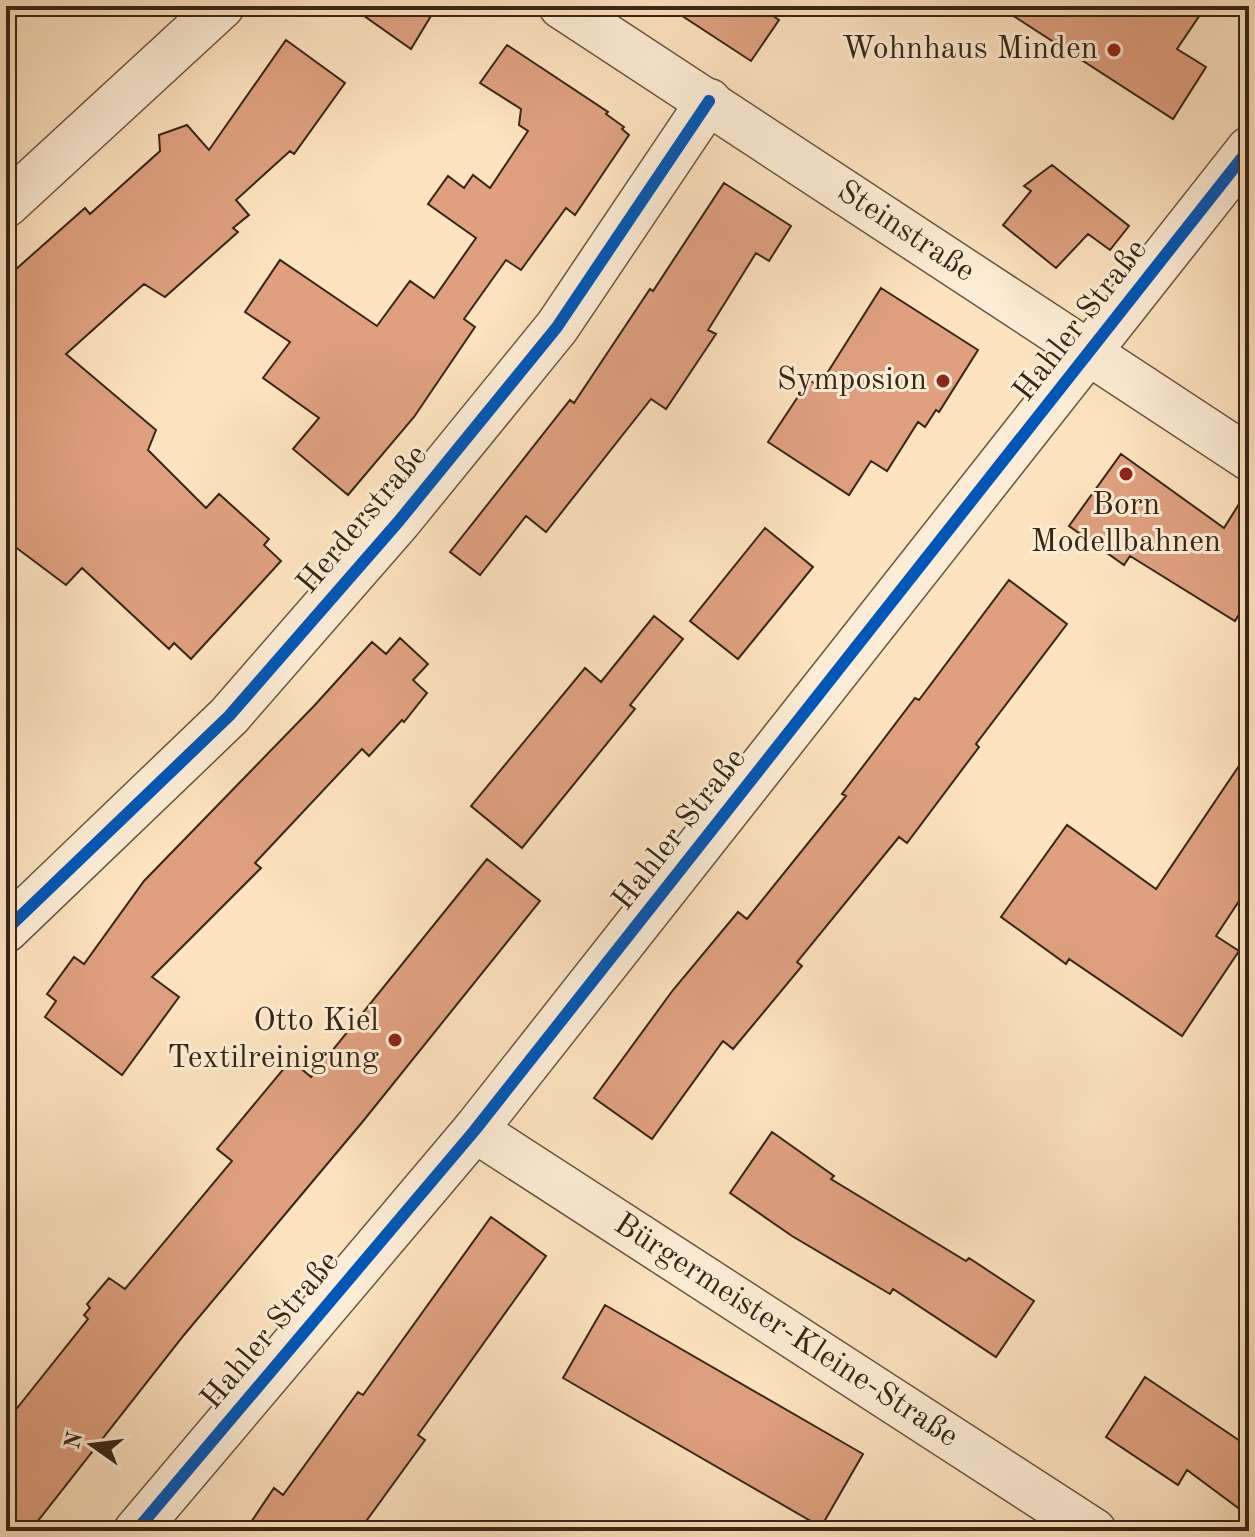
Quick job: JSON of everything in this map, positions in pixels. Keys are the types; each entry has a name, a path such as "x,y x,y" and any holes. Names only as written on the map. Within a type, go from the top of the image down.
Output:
{"street":[{"path":"6,205 222,6"},
{"name":"Steinstraße","path":"561,6 1249,458"},
{"name":"Herderstraße","path":"6,930 229,716 399,521 557,327 709,101"},
{"name":"Hahler Straße","path":"136,1531 475,1130 1249,149"},
{"name":"Bürgermeister-Kleine-Straße","path":"475,1130 1094,1531"}],"building":[{"path":"350,6 437,6 411,49"},
{"path":"667,6 759,6 779,20 751,61"},
{"path":"998,6 1206,6 1177,49 1206,67 1173,119"},
{"path":"286,40 345,83 294,154 290,151 236,200 249,215 233,228 238,232 165,297 144,284 66,354 156,430 148,450 206,508 219,494 269,539 264,545 281,561 191,659 174,643 169,649 82,568 66,585 6,540 6,278 85,208 90,214 160,151 159,135 187,125 209,150"},
{"path":"507,45 608,112 606,114 624,127 622,129 629,135 575,215 566,208 521,270 506,260 464,319 475,327 414,417 348,495 293,449 319,418 263,378 290,342 245,312 280,260 377,326 410,281 434,298 476,238 428,204 448,176 464,188 473,175 490,188 528,131 519,125 521,109 480,83"},
{"path":"1052,165 1129,226 1110,250 1088,234 1056,268 1003,225 1031,191 1024,186"},
{"path":"724,183 791,226 769,261 756,253 708,330 716,334 666,409 651,399 546,532 526,516 480,575 450,552 570,400 574,403"},
{"path":"881,288 978,350 939,412 936,410 925,427 918,422 887,471 871,461 849,495 768,442 809,380 819,386"},
{"path":"1121,454 1224,528 1249,488 1249,598 1235,621 1130,556 1124,565 1069,526"},
{"path":"765,528 813,567 738,659 690,621"},
{"path":"1009,580 1067,624 976,744 979,747 907,843 899,837 797,962 802,966 733,1049 723,1041 652,1139 594,1098 673,990 738,912 747,919 846,796 842,794 915,698 919,700"},
{"path":"654,616 683,639 630,705 635,709 522,848 471,806 585,668 601,682"},
{"path":"400,638 428,664 413,680 427,693 404,722 402,720 369,756 362,749 255,863 261,868 152,977 179,997 122,1075 45,1017 56,1001 47,994 74,957 84,964 144,881 372,642 386,654"},
{"path":"1249,751 1249,886 1216,936 1239,951 1182,1036 1069,959 1066,964 1001,917 1067,825 1156,889"},
{"path":"487,859 540,901 364,1120 184,1335 30,1531 6,1531 6,1422 88,1319 84,1315 90,1308 87,1304 109,1278 125,1289 232,1161 217,1149 291,1060 311,1077"},
{"path":"772,1132 834,1176 831,1179 966,1261 969,1258 1034,1301 996,1357 893,1289 890,1294 792,1236 730,1193"},
{"path":"491,1217 546,1256 418,1435 425,1440 359,1531 245,1531 274,1488 283,1495 358,1392 363,1395"},
{"path":"605,1305 863,1454 821,1527 563,1378"},
{"path":"1145,1377 1249,1447 1249,1516 1187,1470 1178,1485 1106,1437"}],"cycle path":[{"path":"6,930 229,716 399,521 557,327 709,101"},
{"path":"136,1531 475,1130 1249,149"}],"place":[{"name":"Wohnhaus Minden","path":"1114,50"},
{"name":"Symposion","path":"943,381"},
{"name":"Born Modellbahnen","path":"1126,474"},
{"name":"Otto Kiel Textilreinigung","path":"395,1040"}]}
